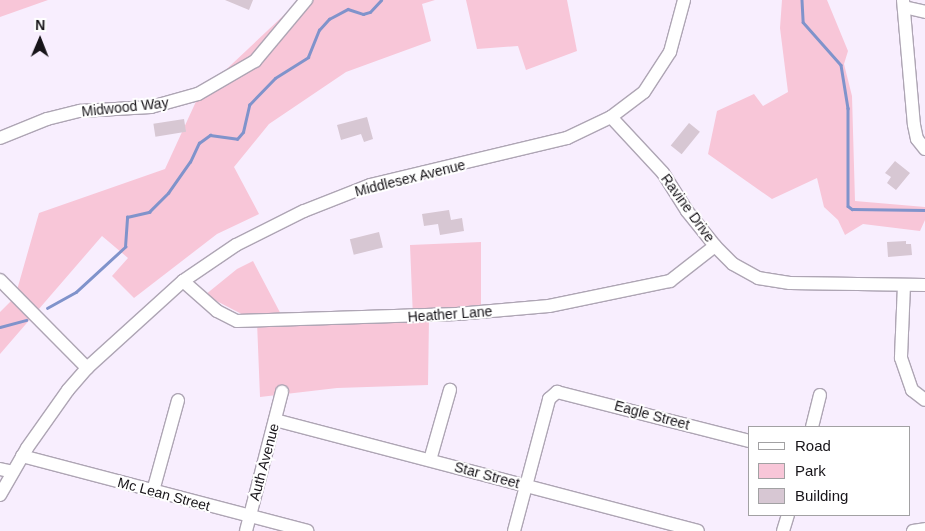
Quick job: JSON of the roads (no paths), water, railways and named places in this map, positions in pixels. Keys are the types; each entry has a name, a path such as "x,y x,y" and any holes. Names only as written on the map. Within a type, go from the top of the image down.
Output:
{"street":[{"name":"Midwood Way","path":"0,138 47,119 80,111 151,107 198,94 255,61 306,0"},
{"name":"Middlesex Avenue","path":"0,495 6,471 22,456 87,368 183,282 236,245 312,208 370,185 567,138 611,117 644,92 670,52 684,0"},
{"path":"925,12 903,4 914,126 917,139 925,149"},
{"name":"Ravine Drive","path":"611,117 663,173 687,211 715,246 732,264 758,278 776,282 925,285"},
{"name":"Heather Lane","path":"183,282 217,311 236,321 457,314 549,306 670,281 715,246"},
{"path":"0,280 87,368"},
{"path":"904,286 901,358 912,390 925,400"},
{"path":"430,460 450,390"},
{"name":"Auth Avenue","path":"246,531 282,392"},
{"name":"Eagle Street","path":"526,486 549,399 554,393 566,393 748,441"},
{"path":"812,426 820,395"},
{"path":"153,491 178,400"},
{"name":"Star Street","path":"275,420 698,531"},
{"name":"Mc Lean Street","path":"22,456 307,531"},
{"path":"514,531 526,486"},
{"path":"783,531 788,516"},
{"path":"913,531 925,529"}],"waterway":[{"path":"47,308 76,292 125,247 127,217 149,212 168,193 190,162 199,143 210,135 237,139 243,132 249,105 275,78 308,57 319,30 329,19 348,9 363,14 370,12 381,0"},
{"path":"802,0 803,22 841,65 848,108 848,206 852,209 925,210"},
{"path":"0,327 26,320"}]}
